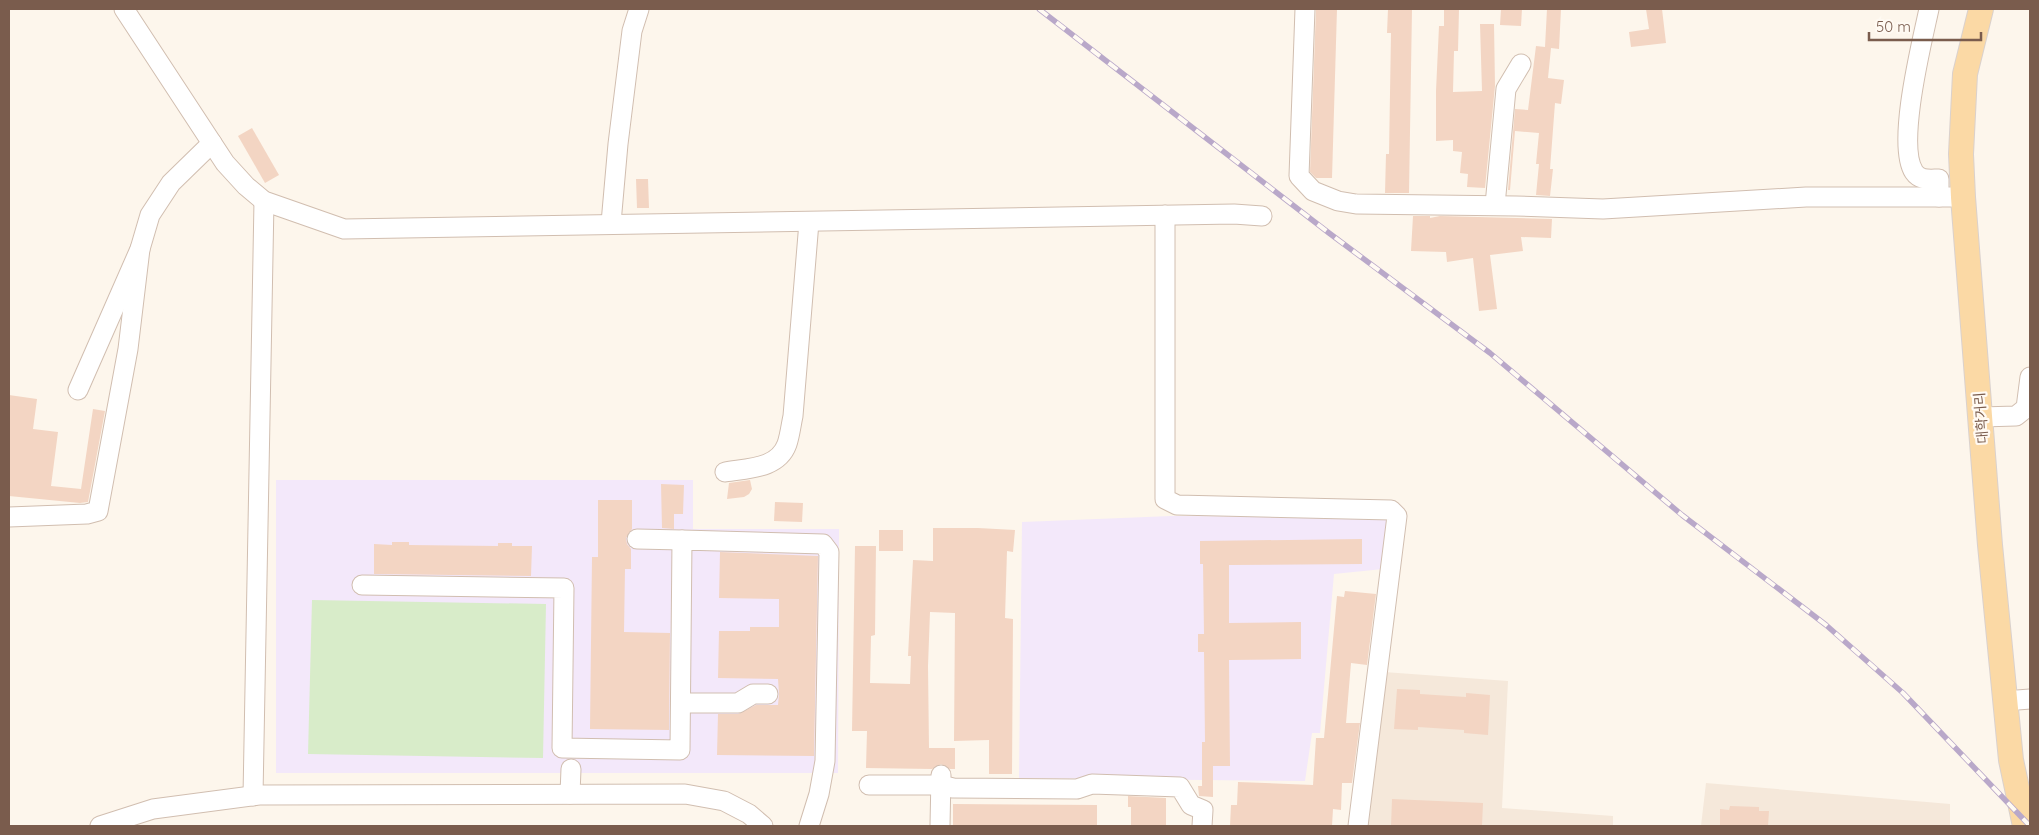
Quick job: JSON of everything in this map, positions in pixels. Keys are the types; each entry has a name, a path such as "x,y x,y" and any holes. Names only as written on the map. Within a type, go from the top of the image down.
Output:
{"main road":[{"name":"대학거리","path":"1980,9 1965,74 1962,145 1963,197 1990,545 2005,701 2011,760 2025,826"}],"street":[{"path":"124,9 212,144 236,174 264,201 344,228 1234,214 1262,216"},
{"path":"611,224 618,144 631,40 639,9"},
{"path":"1305,9 1299,176 1313,191 1338,201 1356,204 1603,210 1806,197 1963,197"},
{"path":"1929,9 1910,101 1909,155 1914,172 1924,180 1939,179 1939,196"},
{"path":"1495,206 1506,89 1521,64"},
{"path":"78,390 140,249 150,215 170,183 212,144"},
{"path":"253,796 264,201"},
{"path":"1165,215 1165,499 1177,504 1391,510 1397,516 1358,826"},
{"path":"725,472 769,464 781,457 787,444 793,416 809,222"},
{"path":"9,517 88,514 98,511 128,349 140,249"},
{"path":"1981,417 2023,417 2030,377"},
{"path":"637,539 823,544 829,552 824,761 819,794 810,826"},
{"path":"571,757 680,750 682,540"},
{"path":"362,586 564,588 562,748 571,757 570,794"},
{"path":"681,703 738,703 753,694 768,694"},
{"path":"2005,701 2030,699"},
{"path":"869,784 941,780 953,788 1077,789 1092,784 1180,787 1191,805 1203,810 1202,826"},
{"path":"940,826 941,780"},
{"path":"100,826 153,809 253,796 570,794 685,794 724,801 749,814 764,826"}],"shaded area":[{"path":"276,480 693,480 693,529 839,529 838,773 276,773"},
{"path":"1171,516 1388,517 1383,569 1334,574 1320,733 1312,733 1305,781 1019,778 1022,522"},
{"path":"1384,672 1508,681 1502,808 1613,816 1613,826 1366,826"},
{"path":"1706,783 1950,804 1950,826 1701,826"}],"green space":[{"path":"312,600 546,604 543,758 308,754"}],"building":[{"path":"1316,9 1337,9 1332,178 1316,178 1310,172"},
{"path":"1388,9 1412,9 1409,193 1385,193 1386,154 1389,154 1391,33 1387,33"},
{"path":"1444,9 1459,9 1458,51 1454,51 1453,92 1482,91 1480,24 1494,24 1495,86 1485,188 1467,187 1468,174 1460,173 1462,152 1453,151 1453,140 1436,141 1439,26 1444,26"},
{"path":"1501,9 1522,9 1521,26 1500,25"},
{"path":"1547,9 1561,9 1559,49 1551,48 1548,78 1564,80 1561,104 1555,103 1550,169 1553,169 1550,196 1536,195 1539,133 1515,131 1510,190 1508,190 1515,109 1528,110 1536,46 1545,47"},
{"path":"1646,9 1662,9 1666,43 1631,47 1629,32 1649,29"},
{"path":"252,128 279,175 265,183 238,136"},
{"path":"636,179 648,179 649,208 637,208"},
{"path":"1413,216 1430,216 1430,218 1440,216 1552,219 1551,238 1521,237 1523,251 1490,255 1497,309 1479,311 1473,258 1447,262 1446,252 1411,251"},
{"path":"9,395 37,399 33,429 58,432 51,486 81,489 93,409 105,411 88,502 80,503 9,496"},
{"path":"750,480 752,489 749,494 744,497 727,499 729,483"},
{"path":"661,484 684,485 683,514 674,514 674,529 662,528"},
{"path":"598,500 632,500 632,529 626,538 627,544 631,549 631,569 625,569 624,632 670,633 669,730 590,729 592,557 598,557"},
{"path":"775,502 803,503 802,522 774,521"},
{"path":"933,528 1015,530 1013,552 1007,551 1005,618 1013,619 1012,774 989,774 989,740 954,741 955,613 930,612 928,666 929,748 955,748 955,769 950,769 941,764 932,769 866,768 867,731 852,731 855,546 876,546 875,635 871,636 870,683 910,684 911,656 908,656 913,560 933,561"},
{"path":"879,530 903,530 903,551 879,551"},
{"path":"1362,539 1362,564 1229,565 1229,623 1301,622 1301,659 1229,660 1230,766 1213,766 1213,797 1199,796 1198,786 1202,786 1202,742 1205,742 1204,652 1198,652 1198,634 1204,634 1203,564 1200,564 1200,541"},
{"path":"392,542 409,542 409,545 498,546 498,543 512,543 512,546 532,546 531,576 374,574 374,544 392,545"},
{"path":"720,552 818,556 814,756 717,755 718,714 738,714 756,705 778,705 779,694 778,679 718,678 719,631 750,631 750,627 779,627 779,599 719,598"},
{"path":"1345,591 1376,594 1367,665 1351,663 1346,723 1360,723 1352,783 1342,783 1341,810 1333,809 1332,826 1230,826 1231,805 1237,805 1238,782 1313,785 1316,738 1324,738 1337,596 1344,597"},
{"path":"1397,689 1420,690 1420,694 1466,697 1466,693 1490,695 1488,735 1464,733 1464,730 1418,727 1418,730 1394,729"},
{"path":"1128,796 1166,798 1166,826 1131,826 1131,807 1128,807"},
{"path":"1392,799 1483,803 1482,826 1391,826"},
{"path":"953,804 1097,805 1097,826 953,826"},
{"path":"1730,806 1759,807 1759,811 1769,811 1768,826 1720,826 1720,809 1729,810"}],"railway":[{"path":"1039,9 1329,233 1490,353 1682,515 1826,625 1903,693 2030,826"}]}
